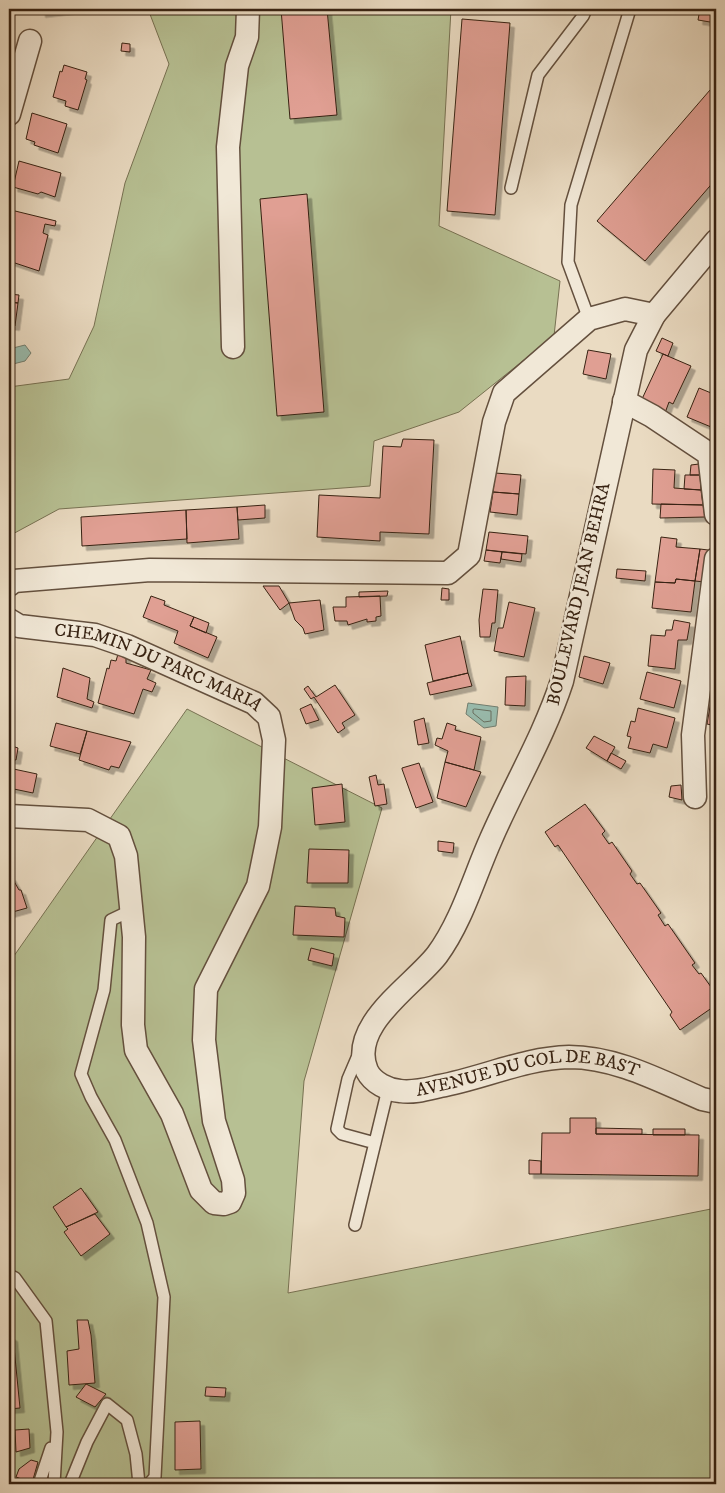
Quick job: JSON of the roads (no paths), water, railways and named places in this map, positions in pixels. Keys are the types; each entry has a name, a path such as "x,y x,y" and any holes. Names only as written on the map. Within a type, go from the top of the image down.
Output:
{"street":[{"path":"232,347 228,147 237,66 247,37 248,9"},
{"path":"9,114 30,41"},
{"name":"BOULEVARD JEAN BEHRA","path":"363,1045 368,1032 377,1018 436,955 452,930 492,838 553,708 562,681 636,350 654,315 716,241"},
{"path":"9,585 14,581 150,570 448,573 469,555 494,422 504,393 589,319 625,309 654,315"},
{"path":"624,401 652,416 709,454 716,514"},
{"path":"695,798 693,735 716,558"},
{"name":"CHEMIN DU PARC MARIA","path":"9,620 19,626 95,635 127,646 254,703 269,716 274,740 270,826 258,886 206,989 204,1040 214,1121 233,1180 234,1193 230,1202 224,1204 214,1203 201,1190 172,1114 136,1050 133,1024 134,937 132,910 126,856 119,836 88,820 9,816"},
{"name":"AVENUE DU COL DE BAST","path":"363,1045 365,1065 369,1076 379,1084 400,1091 415,1091 467,1080 545,1060 569,1058 598,1059 620,1065 702,1099 716,1102"}],"lane":[{"path":"511,188 538,74 583,16 586,9"},
{"path":"589,319 568,262 571,205 630,9"},
{"path":"132,910 111,920 104,990 81,1074 91,1097 115,1140 147,1223 164,1297 156,1478 149,1484"},
{"path":"363,1045 348,1079 337,1129 342,1134 375,1143"},
{"path":"355,1225 388,1088"},
{"path":"9,1275 15,1278 46,1321 57,1432 54,1484"},
{"path":"70,1484 86,1442 107,1404 128,1420 136,1454 139,1484"},
{"path":"39,1484 57,1432"}],"water":[{"path":"25,345 31,353 25,361 9,365 9,349"},
{"path":"468,703 498,707 496,726 484,728 466,714"}]}
